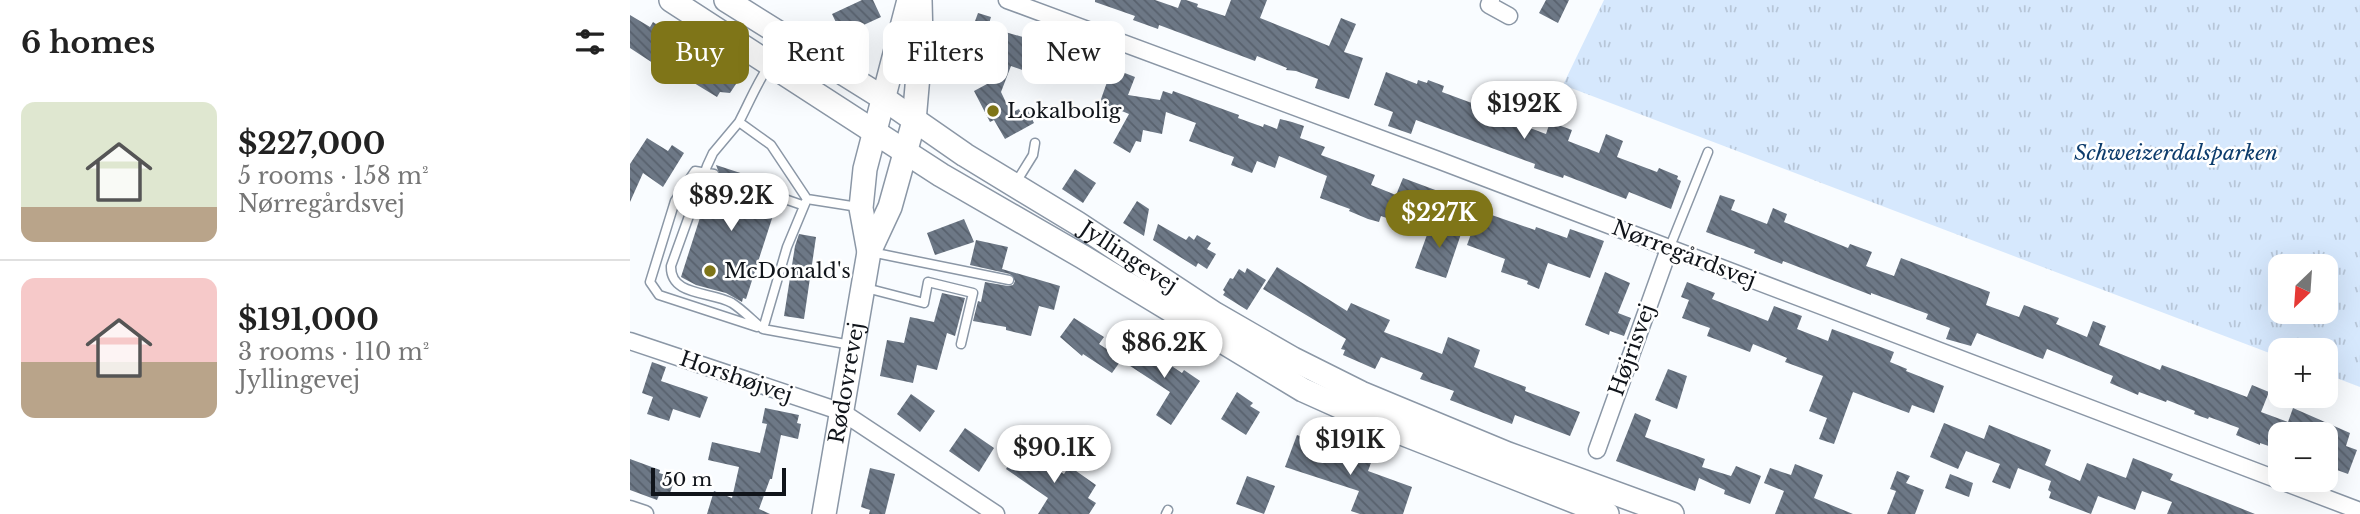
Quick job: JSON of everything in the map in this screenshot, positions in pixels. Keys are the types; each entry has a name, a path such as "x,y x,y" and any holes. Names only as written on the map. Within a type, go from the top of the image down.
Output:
{"street":[{"name":"Jyllingevej","path":"671,0 763,61"},
{"name":"Jyllingevej","path":"726,0 883,98 914,121 1088,230 1215,314 1293,359 1361,393 1483,444 1672,514"},
{"name":"Rødovrevej","path":"869,251 861,208 865,169 909,0"},
{"name":"Rødovrevej","path":"824,514 869,251 890,207 914,121 921,41 920,0"},
{"name":"Nørregårdsvej","path":"1007,0 1425,155 2360,510"},
{"path":"1491,0 1489,5 1510,16"},
{"name":"Jyllingevej","path":"799,84 941,176 1083,257 1303,390 1381,425 1607,514"},
{"name":"Højrisvej","path":"1597,450 1669,249"},
{"name":"Horshøjvej","path":"630,341 842,412 996,514"},
{"path":"630,509 645,514"}],"lane":[{"path":"763,75 739,122 713,153 671,266 671,275 679,286 731,302 763,329"},
{"path":"739,122 771,145 804,202"},
{"path":"1014,185 1033,155 1035,143"},
{"path":"1669,249 1708,152"},
{"path":"714,174 695,171 675,201 650,276 654,291 763,329 854,345"},
{"path":"779,197 861,208"},
{"path":"763,329 787,247 804,202"},
{"path":"869,251 1009,280"},
{"path":"863,287 924,303 928,282 973,293 961,344"}],"green space":[{"name":"Schweizerdalsparken","path":"1604,0 2360,0 2360,387 2338,379 2338,338 2268,338 2268,352 1563,85"}],"building":[{"path":"862,0 873,0 881,17 869,23 835,21 832,14"},
{"path":"1095,0 1155,0 1178,8 1181,0 1186,0 1198,4 1197,7 1225,16 1231,0 1267,0 1260,18 1329,46 1341,18 1356,24 1344,52 1363,58 1349,99 1315,88 1318,79 1286,70 1287,68 1257,56 1255,61 1159,25 1158,29 1133,20 1135,16"},
{"path":"1546,0 1569,0 1558,23 1539,13"},
{"name":"Lokalbolig","path":"978,13 991,17 990,21 975,21"},
{"path":"630,15 651,25 651,62 630,48"},
{"name":"Lokalbolig","path":"1008,33 1022,37 1022,70 1011,66 1008,74"},
{"path":"1386,72 1417,84 1418,80 1427,83 1428,80 1444,86 1442,92 1546,134 1550,122 1572,130 1568,141 1599,153 1606,134 1623,141 1617,157 1657,172 1659,168 1678,176 1677,179 1681,181 1671,209 1629,192 1626,199 1564,175 1563,178 1534,168 1535,164 1416,120 1411,134 1388,126 1393,112 1374,105"},
{"path":"1125,73 1135,77 1128,95 1160,100 1163,91 1172,94 1173,91 1239,115 1238,118 1263,127 1264,124 1277,129 1280,119 1292,122 1304,126 1300,138 1325,147 1321,155 1375,175 1371,185 1396,195 1403,178 1438,191 1424,231 1381,216 1379,222 1320,198 1327,176 1279,156 1275,168 1257,161 1252,173 1231,165 1234,157 1189,141 1196,123 1166,112 1162,134 1143,130 1141,142 1136,141 1130,153 1113,143 1129,114 1100,102 1106,84 1125,84"},
{"path":"696,84 736,84 730,93 720,92 717,97"},
{"name":"Lokalbolig","path":"987,84 1004,84 1001,92 1011,113 1019,109 1021,113 1027,109 1034,123 1005,139 994,120 990,122 974,91"},
{"path":"647,138 668,151 672,145 684,153 663,187 643,173 630,202 630,164"},
{"path":"716,165 783,187 781,191 773,194 777,203 746,299 743,298 742,302 726,293 696,285 681,277 712,180 717,180 720,176"},
{"path":"1075,169 1096,183 1083,203 1062,189"},
{"path":"1720,195 1735,200 1731,210 1767,224 1773,208 1787,214 1784,222 1848,248 1850,244 1872,252 1866,266 1894,276 1901,258 1990,292 1986,305 2019,317 2024,305 2059,318 2056,324 2087,337 2093,321 2106,326 2099,345 2160,370 2162,365 2247,397 2252,385 2268,392 2261,412 2288,422 2268,422 2268,446 2260,445 2236,435 2239,428 2194,414 2195,411 2167,400 2166,402 2139,392 2138,395 2110,383 2113,376 2047,349 2043,359 1977,333 1971,346 1946,339 1950,328 1926,319 1928,314 1783,261 1782,264 1754,253 1755,250 1706,232"},
{"path":"1137,201 1149,209 1144,236 1123,223"},
{"path":"1486,213 1567,238 1570,229 1604,241 1590,278 1548,263 1539,289 1527,284 1528,281 1501,272 1505,259 1467,245 1477,217 1484,219"},
{"path":"964,219 974,242 935,255 927,233"},
{"path":"1432,221 1462,231 1446,278 1415,268"},
{"path":"1158,224 1186,240 1189,236 1194,240 1197,235 1211,243 1207,249 1216,254 1207,269 1198,263 1196,267 1153,240"},
{"path":"799,234 816,237 804,319 784,316"},
{"path":"976,240 1008,247 1002,269 1060,286 1054,310 1039,306 1031,336 1006,330 1006,327 973,321 985,282 1008,286 1015,281 1010,274 970,265"},
{"path":"1277,267 1347,311 1351,303 1390,320 1384,332 1442,354 1448,337 1480,350 1474,367 1526,387 1525,391 1580,412 1570,436 1515,415 1512,424 1450,400 1454,391 1420,379 1423,373 1381,357 1375,369 1343,355 1345,350 1341,349 1346,339 1263,289"},
{"path":"1247,268 1266,280 1247,310 1223,295 1223,290 1239,269 1245,273"},
{"path":"1605,272 1630,283 1618,313 1631,318 1624,336 1610,331 1609,335 1585,325"},
{"path":"1687,282 1715,293 1712,299 1768,321 1774,306 1802,316 1797,329 1828,341 1832,329 1894,352 1890,362 1944,386 1934,413 1912,405 1909,413 1853,392 1834,444 1819,439 1827,418 1809,411 1823,376 1785,362 1787,358 1753,344 1750,352 1707,336 1710,328 1682,318 1689,300 1681,297"},
{"path":"942,293 965,298 955,336 947,333 937,370 917,365 913,383 880,376 887,340 904,343 910,317 934,322"},
{"path":"1074,318 1104,337 1099,344 1122,359 1112,373 1083,354 1082,356 1060,337"},
{"path":"1136,342 1182,373 1184,370 1200,381 1171,425 1156,415 1170,392 1124,362"},
{"path":"652,362 666,367 661,381 708,397 700,418 673,409 669,421 647,414 653,397 642,393"},
{"path":"1668,369 1687,376 1677,409 1655,400"},
{"path":"1237,392 1253,403 1250,406 1260,412 1246,435 1221,419"},
{"path":"911,394 935,411 920,432 897,414"},
{"path":"765,408 799,415 797,423 801,424 798,439 781,435 772,479 759,509 770,514 707,514 714,491 732,498 739,467 708,460 712,442 760,453 767,424 762,423"},
{"path":"2293,408 2325,422 2288,422"},
{"path":"1635,413 1651,420 1645,437 1705,459 1702,467 1731,476 1736,466 1761,476 1750,504 1724,494 1725,490 1699,478 1695,491 1616,461"},
{"path":"1944,423 1984,439 1989,425 2051,450 2045,465 2080,481 2087,463 2126,478 2133,458 2173,474 2170,480 2255,514 2167,514 2172,502 2142,491 2135,510 2098,496 2091,514 2049,498 2051,481 2018,468 2010,489 1992,482 2000,464 1966,451 1958,469 1930,457"},
{"path":"965,428 994,448 979,472 949,451"},
{"path":"2338,428 2350,433 2346,446 2357,450 2348,474 2338,470"},
{"path":"1297,435 1372,460 1368,471 1412,487 1403,514 1360,514 1351,511 1359,491 1285,467"},
{"path":"1021,446 1064,474 1069,466 1096,485 1088,498 1096,503 1089,514 1038,514 1048,498 1006,469"},
{"path":"630,459 675,478 669,496 660,493 657,500 630,490"},
{"path":"1795,464 1823,475 1814,498 1853,514 1775,514 1784,491 1764,483 1770,468 1791,475"},
{"path":"870,468 895,474 885,514 869,514 870,510 861,507"},
{"path":"1897,471 1910,476 1906,483 1924,490 1915,514 1887,514 1896,491 1890,489"},
{"path":"1950,474 1973,483 1969,497 1945,488"},
{"path":"1247,476 1275,486 1264,514 1236,504"}],"place":[{"name":"Lokalbolig","path":"993,111"},
{"name":"McDonald's","path":"710,271"}]}
